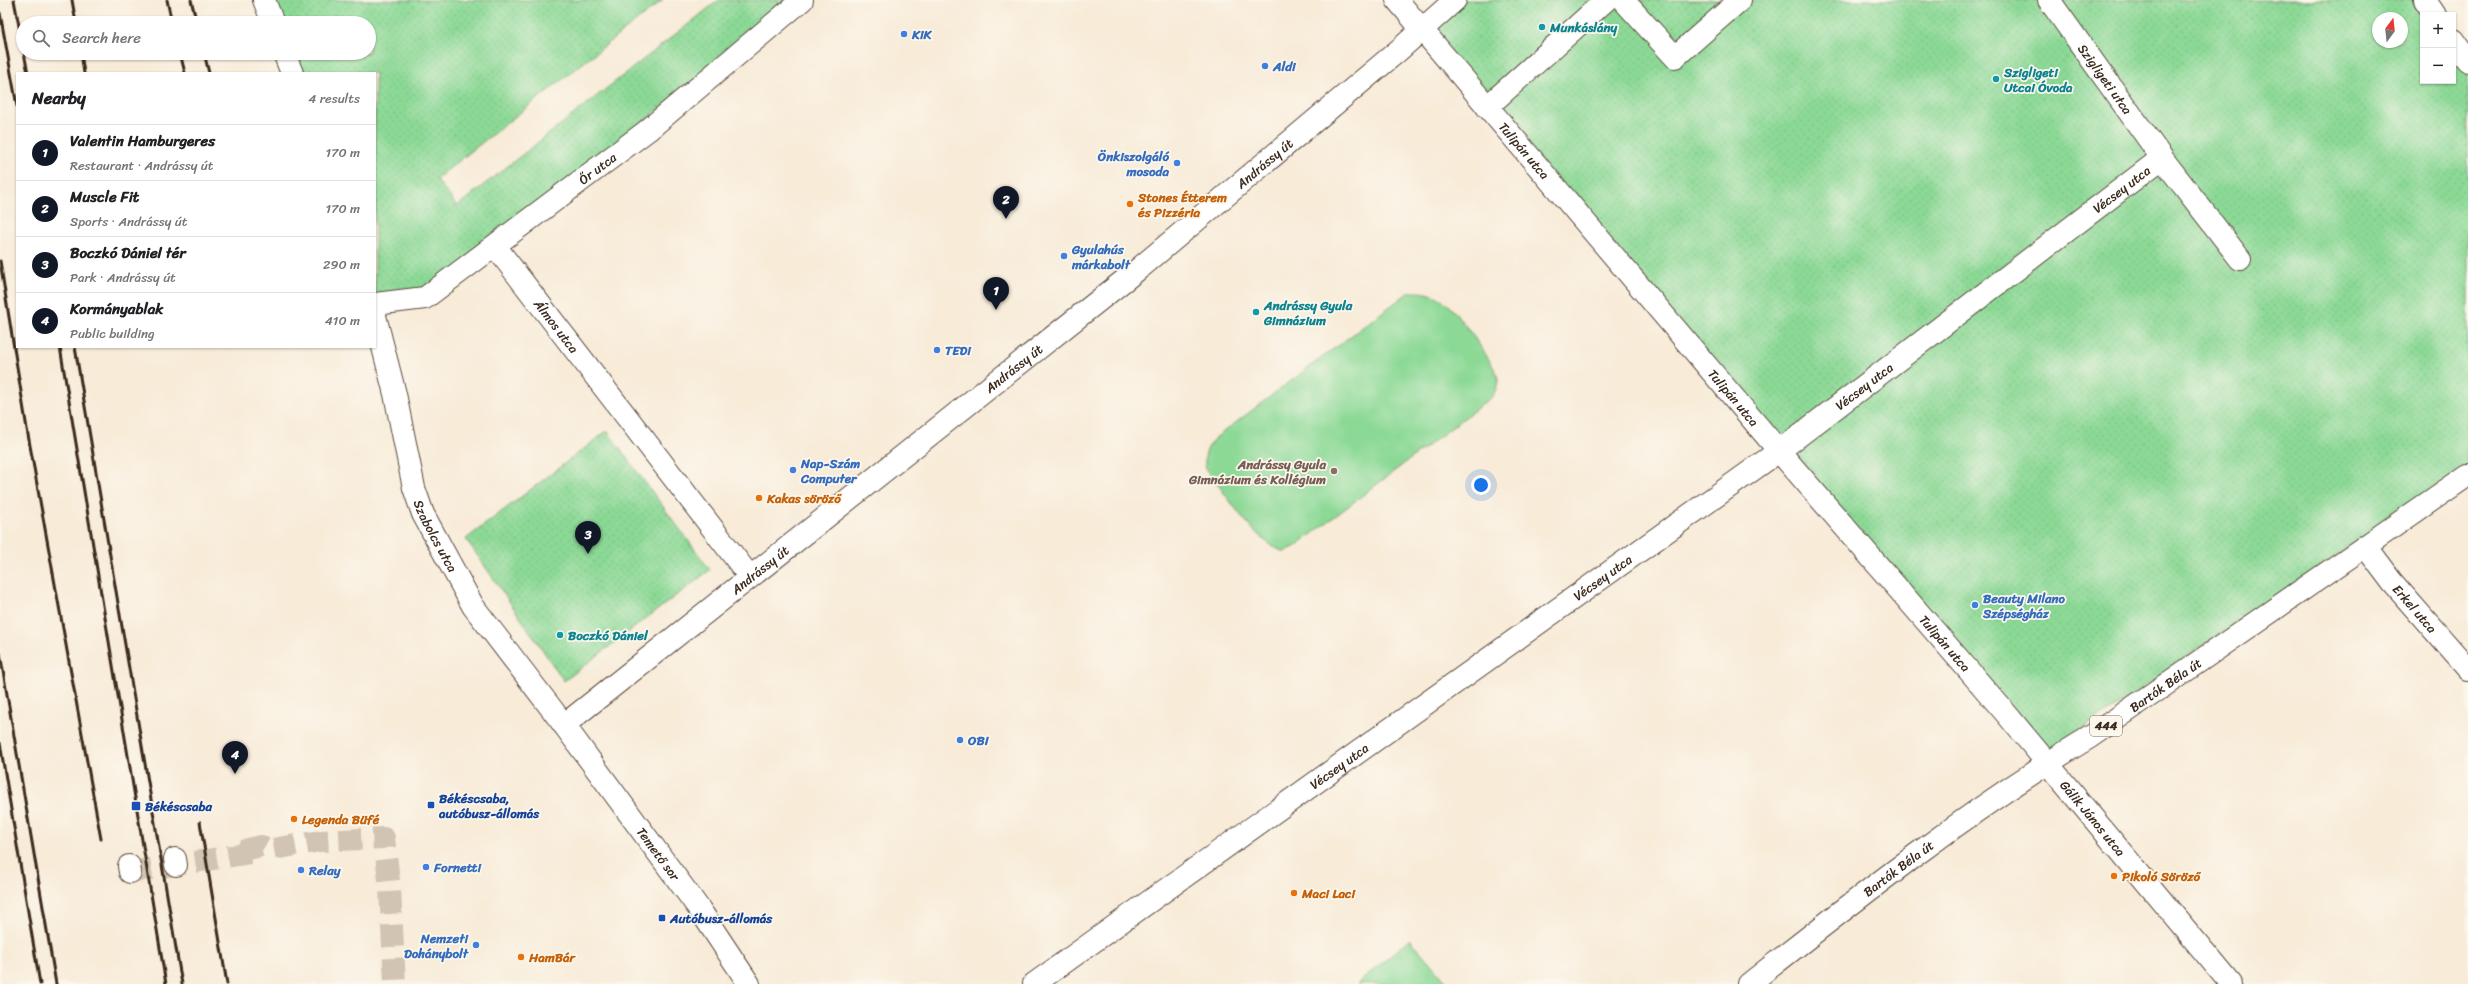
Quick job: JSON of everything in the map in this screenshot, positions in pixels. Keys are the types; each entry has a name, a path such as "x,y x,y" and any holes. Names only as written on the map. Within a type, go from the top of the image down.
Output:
{"street":[{"path":"264,0 270,16"},
{"name":"Őr utca","path":"376,304 425,298 648,130 802,0"},
{"name":"Tulipán utca","path":"1397,0 1779,451 2046,763"},
{"name":"Andrássy út","path":"564,725 1141,268 1422,30 1455,0"},
{"path":"1487,107 1606,0"},
{"path":"1623,0 1675,57 1740,0"},
{"name":"Szigligeti utca","path":"2049,0 2162,158 2240,259"},
{"path":"2425,0 2433,12"},
{"path":"2456,44 2468,61"},
{"path":"287,60 292,72"},
{"name":"Vécsey utca","path":"1034,984 1779,451 2162,158"},
{"name":"Álmos utca","path":"495,246 750,577"},
{"name":"Szabolcs utca","path":"376,320 395,394 414,488 423,514 473,606 564,725"},
{"name":"Bartók Béla út","path":"1749,984 1866,890 2046,763 2090,737 2468,475"},
{"name":"Erkel utca","path":"2365,546 2392,582 2468,669"},
{"name":"Temető sor","path":"564,725 700,910 749,984"},
{"name":"Gálik János utca","path":"2046,763 2231,984"}],"green space":[{"path":"267,0 663,0 436,179 457,206 719,0 798,0 424,295 376,301 376,72 295,72 290,60 376,60 376,16 273,16"},
{"path":"1459,0 2420,0 2422,12 2420,12 2420,84 2456,84 2456,51 2468,68 2468,465 2045,755 1427,30"},
{"path":"1409,292 1425,293 1441,299 1464,324 1490,361 1498,378 1497,387 1493,396 1296,546 1284,552 1272,546 1241,516 1206,470 1205,457 1209,446 1214,439"},
{"path":"607,431 710,570 564,681 466,539"},
{"path":"1410,939 1448,984 1357,984"}],"tunnel":[{"path":"246,854 248,849 261,846 267,850 321,841 384,838 390,889 395,984"},
{"path":"130,872 251,853"}],"railway":[{"path":"14,0 17,16"},
{"path":"72,0 75,16"},
{"path":"167,0 170,16"},
{"path":"191,0 195,16"},
{"path":"0,13 16,101"},
{"path":"25,60 28,72"},
{"path":"82,60 84,72"},
{"path":"182,60 185,72"},
{"path":"206,60 209,72"},
{"path":"0,261 27,429 101,839"},
{"path":"60,348 166,984"},
{"path":"75,348 182,984"},
{"path":"0,653 56,984"},
{"path":"0,743 40,984"},
{"path":"200,822 227,984"}],"place":[{"name":"Munkáslány","path":"1542,27"},
{"name":"KiK","path":"904,34"},
{"name":"Aldi","path":"1265,66"},
{"name":"Szigligeti Utcai Óvoda","path":"1996,79"},
{"name":"Önkiszolgáló mosoda","path":"1177,163"},
{"name":"Stones Étterem és Pizzéria","path":"1130,204"},
{"name":"Muscle Fit","path":"1006,219"},
{"name":"Gyulahús márkabolt","path":"1064,256"},
{"name":"Valentin Hamburgeres","path":"996,310"},
{"name":"Andrássy Gyula Gimnázium","path":"1256,312"},
{"name":"TEDi","path":"937,350"},
{"name":"Nap-Szám Computer","path":"793,470"},
{"name":"Andrássy Gyula Gimnázium és Kollégium","path":"1334,471"},
{"name":"Kakas söröző","path":"759,498"},
{"name":"Boczkó Dániel tér","path":"588,554"},
{"name":"Beauty Milano Szépségház","path":"1975,605"},
{"name":"Boczkó Dániel","path":"560,635"},
{"name":"OBI","path":"960,740"},
{"name":"Kormányablak","path":"235,774"},
{"name":"Békéscsaba, autóbusz-állomás","path":"431,805"},
{"name":"Békéscsaba","path":"136,806"},
{"name":"Legenda Büfé","path":"294,819"},
{"name":"Fornetti","path":"426,867"},
{"name":"Relay","path":"301,870"},
{"name":"Pikoló Söröző","path":"2114,876"},
{"name":"Maci Laci","path":"1294,893"},
{"name":"Autóbusz-állomás","path":"662,918"},
{"name":"Nemzeti Dohánybolt","path":"476,945"},
{"name":"HamBár","path":"521,957"}]}
